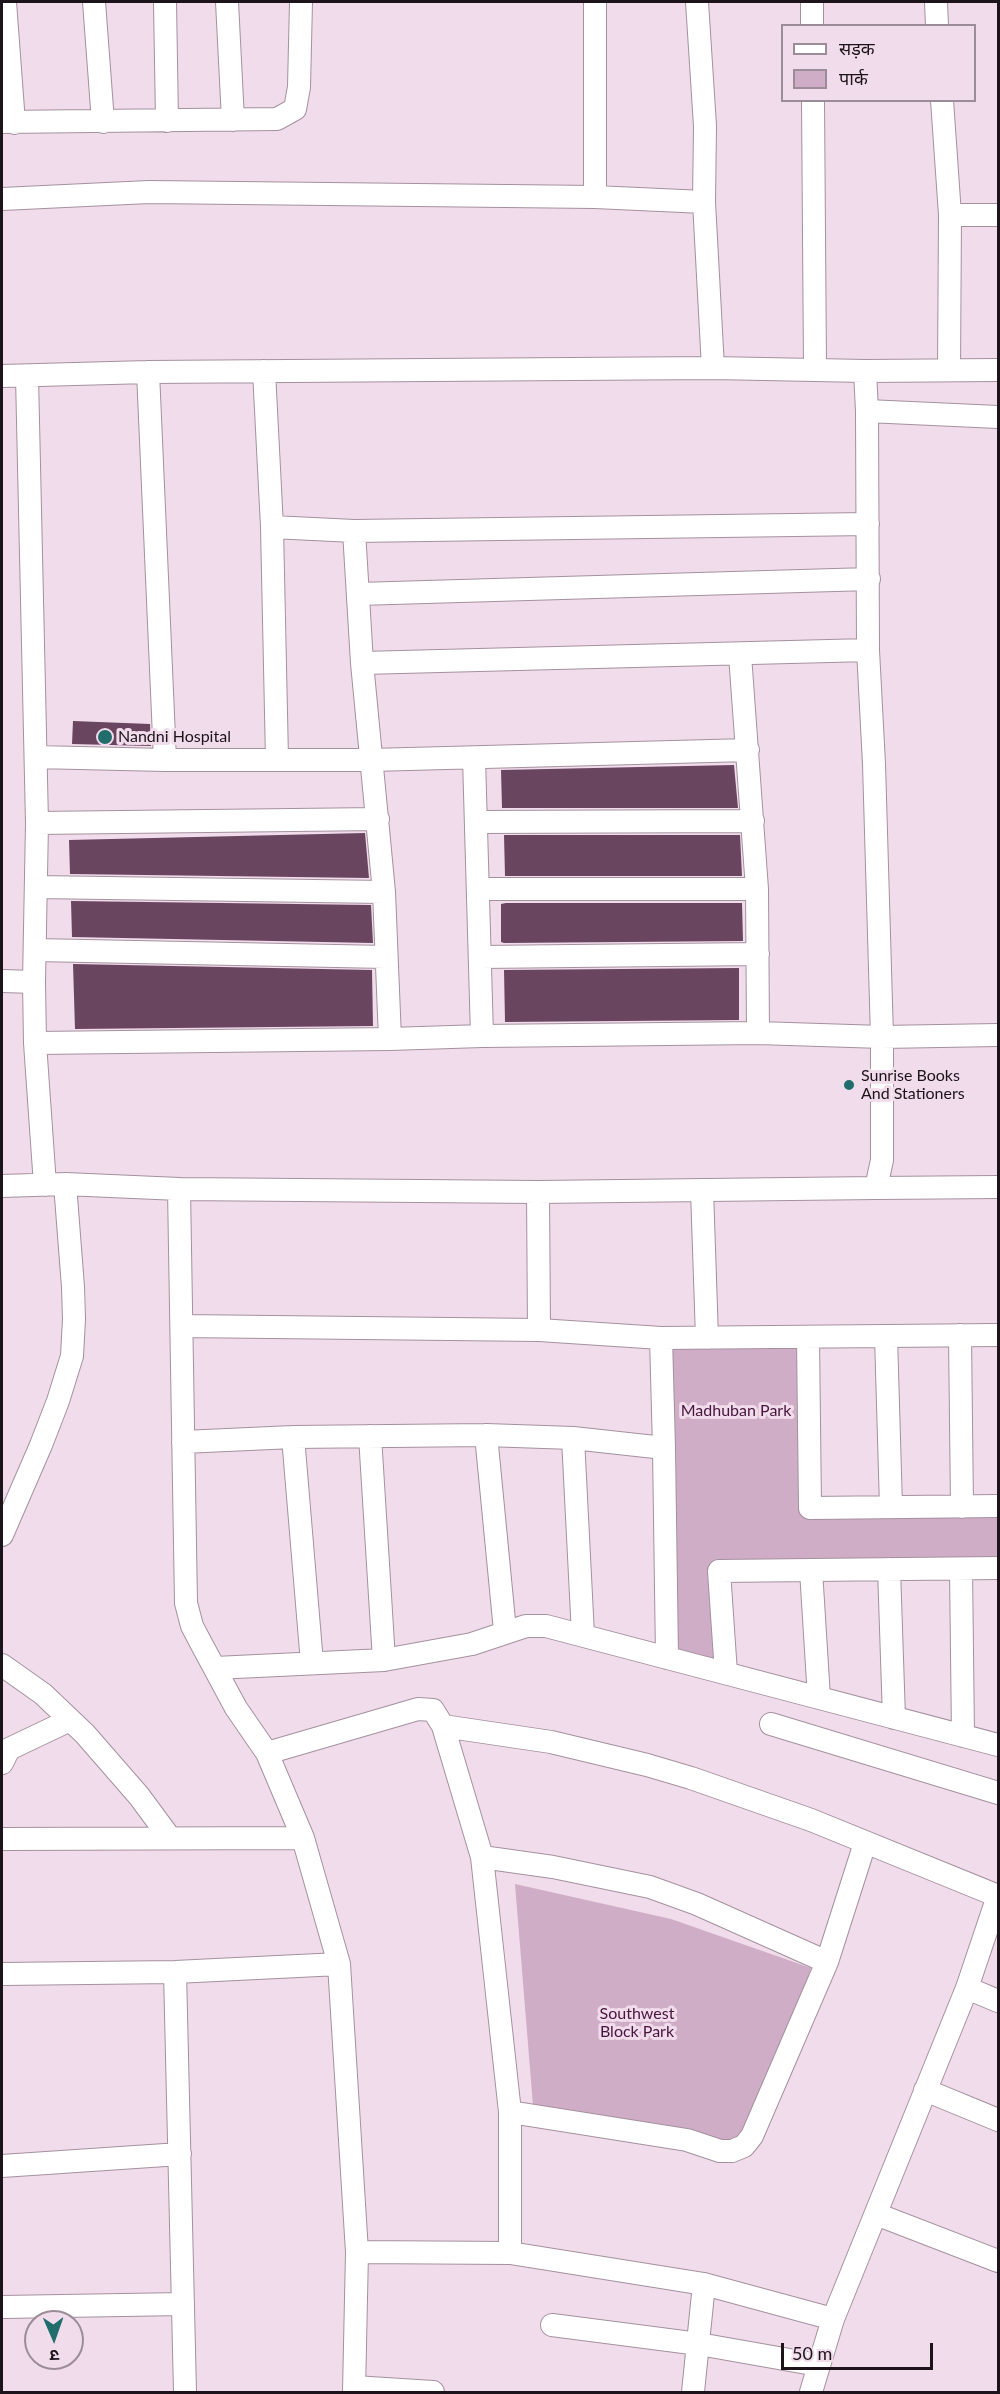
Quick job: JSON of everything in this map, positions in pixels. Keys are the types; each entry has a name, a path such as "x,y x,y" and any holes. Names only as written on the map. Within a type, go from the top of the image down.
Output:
{"street":[{"path":"5,2 8,123 277,119 295,109 299,87 301,2"},
{"path":"94,2 103,122"},
{"path":"165,2 167,121"},
{"path":"227,2 233,120"},
{"path":"595,2 595,197"},
{"path":"697,2 705,126 704,202 713,368"},
{"path":"812,2 812,24"},
{"path":"936,2 938,24"},
{"path":"813,102 815,368"},
{"path":"942,102 950,215 949,370"},
{"path":"2,199 149,192 595,197 704,202"},
{"path":"950,215 999,215"},
{"path":"2,376 148,372 713,368 999,370"},
{"path":"865,370 868,650 874,764 882,1037 882,1160 876,1188"},
{"path":"264,371 272,527 277,759"},
{"path":"148,372 165,760"},
{"path":"2,1535 45,1434 72,1356 74,1298 35,1043 37,823 27,376"},
{"path":"867,411 999,417"},
{"path":"272,527 354,531 868,524"},
{"path":"354,531 362,663 384,891 390,1040"},
{"path":"358,594 869,579"},
{"path":"362,663 868,650"},
{"path":"740,655 757,889 758,1033"},
{"path":"36,757 165,760 371,760 748,750"},
{"path":"474,758 482,1036"},
{"path":"37,823 378,819"},
{"path":"477,822 753,821"},
{"path":"37,887 384,891"},
{"path":"478,889 757,889"},
{"path":"35,950 386,957"},
{"path":"481,957 758,954"},
{"path":"2,981 34,982"},
{"path":"35,1043 390,1040 482,1036 758,1033 882,1037 999,1035"},
{"path":"2,1186 55,1184 179,1189 538,1192 999,1187"},
{"path":"179,1189 186,1603 192,1626 236,1708 267,1754 303,1838 339,1964 357,2252 354,2390 433,2392"},
{"path":"702,1190 706,1338"},
{"path":"538,1192 539,1329"},
{"path":"182,1326 539,1329 660,1338 999,1335"},
{"path":"960,1335 962,1507"},
{"path":"886,1336 891,1507"},
{"path":"808,1337 810,1508 999,1506"},
{"path":"660,1338 668,1658"},
{"path":"183,1442 293,1437 486,1435 573,1438 664,1448"},
{"path":"486,1435 505,1631"},
{"path":"370,1436 384,1660"},
{"path":"293,1437 312,1664"},
{"path":"573,1438 583,1635"},
{"path":"726,1673 719,1571 999,1568"},
{"path":"889,1569 894,1718"},
{"path":"961,1569 963,1736"},
{"path":"811,1570 819,1698"},
{"path":"215,1668 384,1660 464,1646 526,1626 546,1626 999,1745"},
{"path":"2,1665 43,1694 85,1734 170,1838"},
{"path":"267,1754 418,1709 434,1710 443,1726 482,1857 510,2112 510,2253"},
{"path":"2,1763 9,1749 70,1720"},
{"path":"771,1724 999,1793"},
{"path":"443,1726 551,1743 691,1778 811,1820 998,1896 967,1988 833,2319 811,2392"},
{"path":"2,1839 303,1838"},
{"path":"510,2112 687,2140 720,2151 732,2151 744,2146 752,2136 827,1962 865,1843"},
{"path":"482,1857 564,1869 650,1887 697,1904 827,1962"},
{"path":"2,1973 175,1972 339,1964"},
{"path":"175,1972 184,2392"},
{"path":"967,1988 999,2001"},
{"path":"925,2090 999,2120"},
{"path":"2,2166 180,2154"},
{"path":"876,2214 999,2261"},
{"path":"357,2252 510,2253 704,2284 833,2319"},
{"path":"693,2392 704,2284"},
{"path":"2,2307 183,2304"},
{"path":"552,2325 699,2344 818,2365"}],"green space":[{"name":"Madhuban Park","path":"808,1337 810,1508 998,1506 998,1568 720,1571 726,1673 667,1658 661,1338"},
{"name":"Southwest Block Park","path":"515,1884 671,1919 811,1968 752,2149 534,2118"}],"building":[{"path":"73,721 150,724 151,746 72,744"},
{"path":"734,765 738,808 502,808 501,770"},
{"path":"365,833 369,878 70,874 69,840"},
{"path":"504,835 740,835 742,876 505,876"},
{"path":"71,901 371,905 373,943 72,937"},
{"path":"742,903 743,941 504,943 501,942 501,904"},
{"path":"73,964 372,970 373,1026 75,1029"},
{"path":"739,968 739,1020 505,1022 504,970"}],"place":[{"name":"Nandni Hospital","path":"105,737"},
{"name":"Sunrise Books And Stationers","path":"849,1085"}]}
